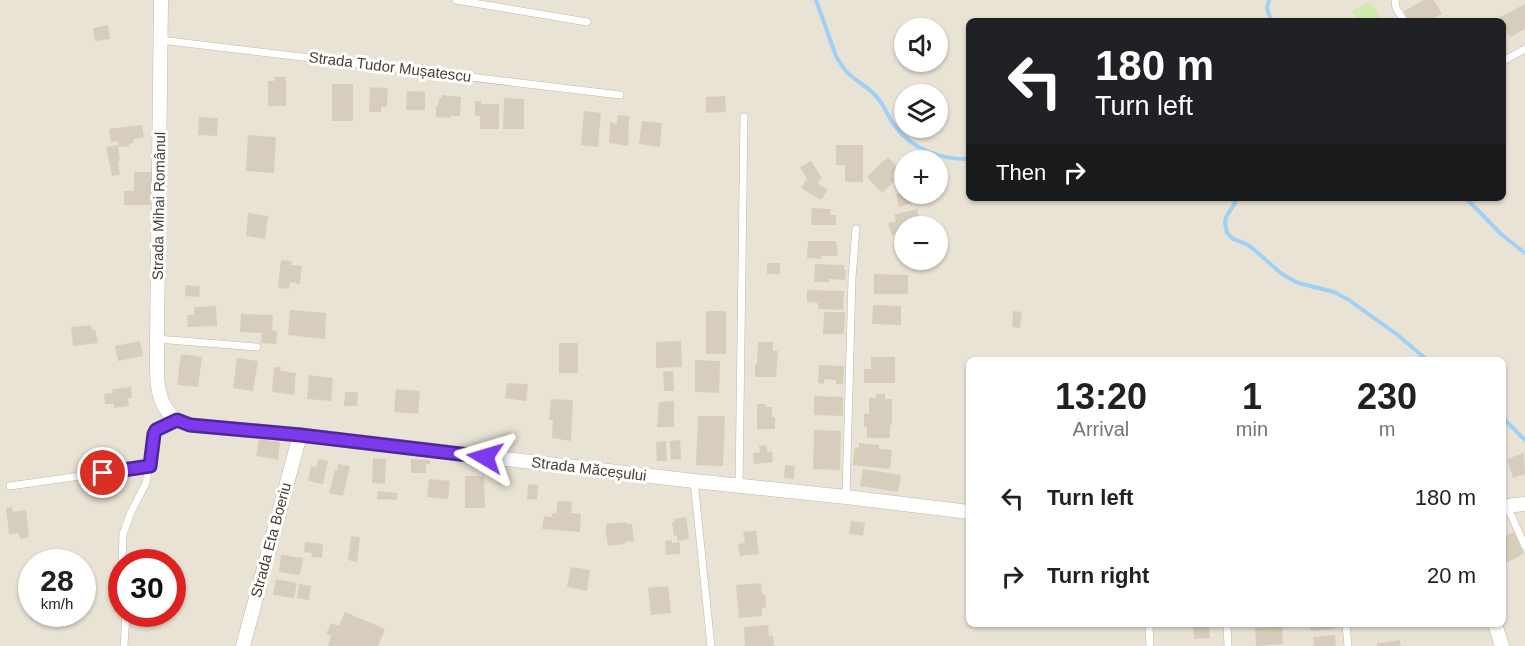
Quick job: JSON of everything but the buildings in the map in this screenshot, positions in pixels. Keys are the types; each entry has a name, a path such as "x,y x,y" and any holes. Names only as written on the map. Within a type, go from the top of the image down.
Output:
{"street":[{"name":"Strada Mihai Românul","path":"161,0 158,387 167,410 177,420"},
{"name":"Strada Măceșului","path":"177,420 190,425 300,435 966,512"},
{"name":"Strada Eta Boeriu","path":"244,646 300,435"},
{"path":"1506,507 1525,504"},
{"path":"1496,627 1502,646"}],"lane":[{"path":"456,0 587,22"},
{"path":"1395,0 1396,9 1402,18"},
{"name":"Strada Tudor Mușatescu","path":"160,40 620,95"},
{"path":"1506,60 1525,50"},
{"path":"739,487 744,117"},
{"path":"846,497 852,278 856,229"},
{"path":"157,339 257,347"},
{"path":"122,549 123,534 146,483 154,434 156,430 177,420"},
{"path":"10,486 150,466"},
{"path":"694,482 711,646"},
{"path":"1506,509 1525,546"},
{"path":"124,646 125,627"},
{"path":"1149,627 1150,646"},
{"path":"1227,627 1228,646"},
{"path":"1346,627 1348,646"}],"shaded area":[{"path":"0,0 1525,0 1525,646 0,646"}],"green space":[{"path":"1370,2 1382,18 1356,18 1352,11"}],"waterway":[{"path":"816,0 841,64 850,75 879,99 902,134 928,152 948,158 966,159"},
{"path":"1269,0 1267,8 1270,18"},
{"path":"1235,201 1225,223 1227,233 1233,239 1251,247 1282,274 1298,283 1334,292 1349,300 1424,357"},
{"path":"1469,201 1501,234 1525,253"},
{"path":"1506,421 1525,440"}],"route":[{"path":"103,473 150,466 156,430 177,420 190,425 300,435 485,457"}]}
